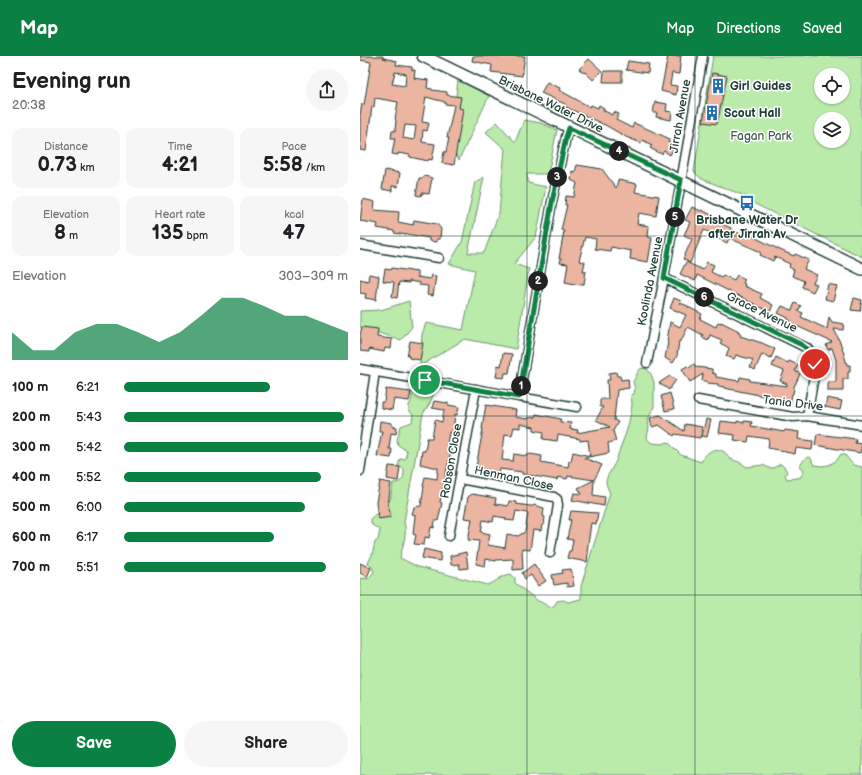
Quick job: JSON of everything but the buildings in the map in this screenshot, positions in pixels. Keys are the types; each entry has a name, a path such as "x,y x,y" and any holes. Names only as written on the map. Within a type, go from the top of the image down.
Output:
{"main road":[{"name":"Brisbane Water Drive","path":"423,56 862,269"}],"street":[{"name":"Jirrah Avenue","path":"681,180 703,56"},
{"path":"519,397 552,202 569,128"},
{"name":"Koolinda Avenue","path":"647,363 681,180"},
{"path":"360,245 439,258"},
{"name":"Grace Avenue","path":"664,278 807,348 814,359 815,370 807,416"},
{"path":"360,369 577,407"},
{"path":"360,470 361,453 375,372"},
{"name":"Robson Close","path":"449,536 476,389"},
{"name":"Tania Drive","path":"698,400 794,417 807,416 862,425"},
{"name":"Henman Close","path":"460,479 554,497 557,500 558,505 550,553"}],"green space":[{"name":"Fagan Park","path":"713,56 862,56 862,257 755,204 745,196 702,179 694,171"},
{"path":"458,80 489,96 459,160 453,151 455,104"},
{"path":"524,120 541,123 557,130 548,174 527,174 528,183 546,187 536,237 514,264 529,269 516,349 465,339 420,366 422,334 426,323 463,330 475,270 449,264 462,242 475,182 484,177 468,253 484,253 499,213 505,149 486,132 497,122 515,142"},
{"path":"409,301 412,327 401,340 360,327 360,311 381,310"},
{"path":"642,368 647,369 654,382 654,407 648,419 649,427 647,438 652,443 662,444 668,442 681,455 701,462 711,451 719,450 727,454 730,459 747,467 763,465 771,469 781,464 787,472 785,475 787,479 801,477 804,470 800,466 808,457 810,457 814,465 822,466 829,465 837,460 841,454 845,455 853,465 862,467 862,775 360,775 360,578 368,579 374,572 368,563 372,555 375,542 378,540 380,530 372,525 370,519 377,513 390,512 388,504 391,497 393,483 401,481 403,477 404,469 398,466 400,459 405,459 407,451 398,445 397,440 401,426 412,422 413,415 409,411 409,405 415,383 429,386 435,390 430,403 423,414 404,522 405,536 400,558 418,567 488,585 511,574 515,578 515,583 538,601 549,607 554,606 557,601 563,600 568,602 581,599 581,586 610,493 606,481 616,461 627,430 632,407 631,395 634,394 635,389 633,382 639,370"}],"place":[{"name":"Girl Guides","path":"718,86"},
{"name":"Scout Hall","path":"712,113"},
{"name":"Brisbane Water Dr after Jirrah Av","path":"747,203"}],"route":[{"path":"425,380 519,397 552,202 569,128 681,180 664,278 802,345 810,351 815,364"}]}
